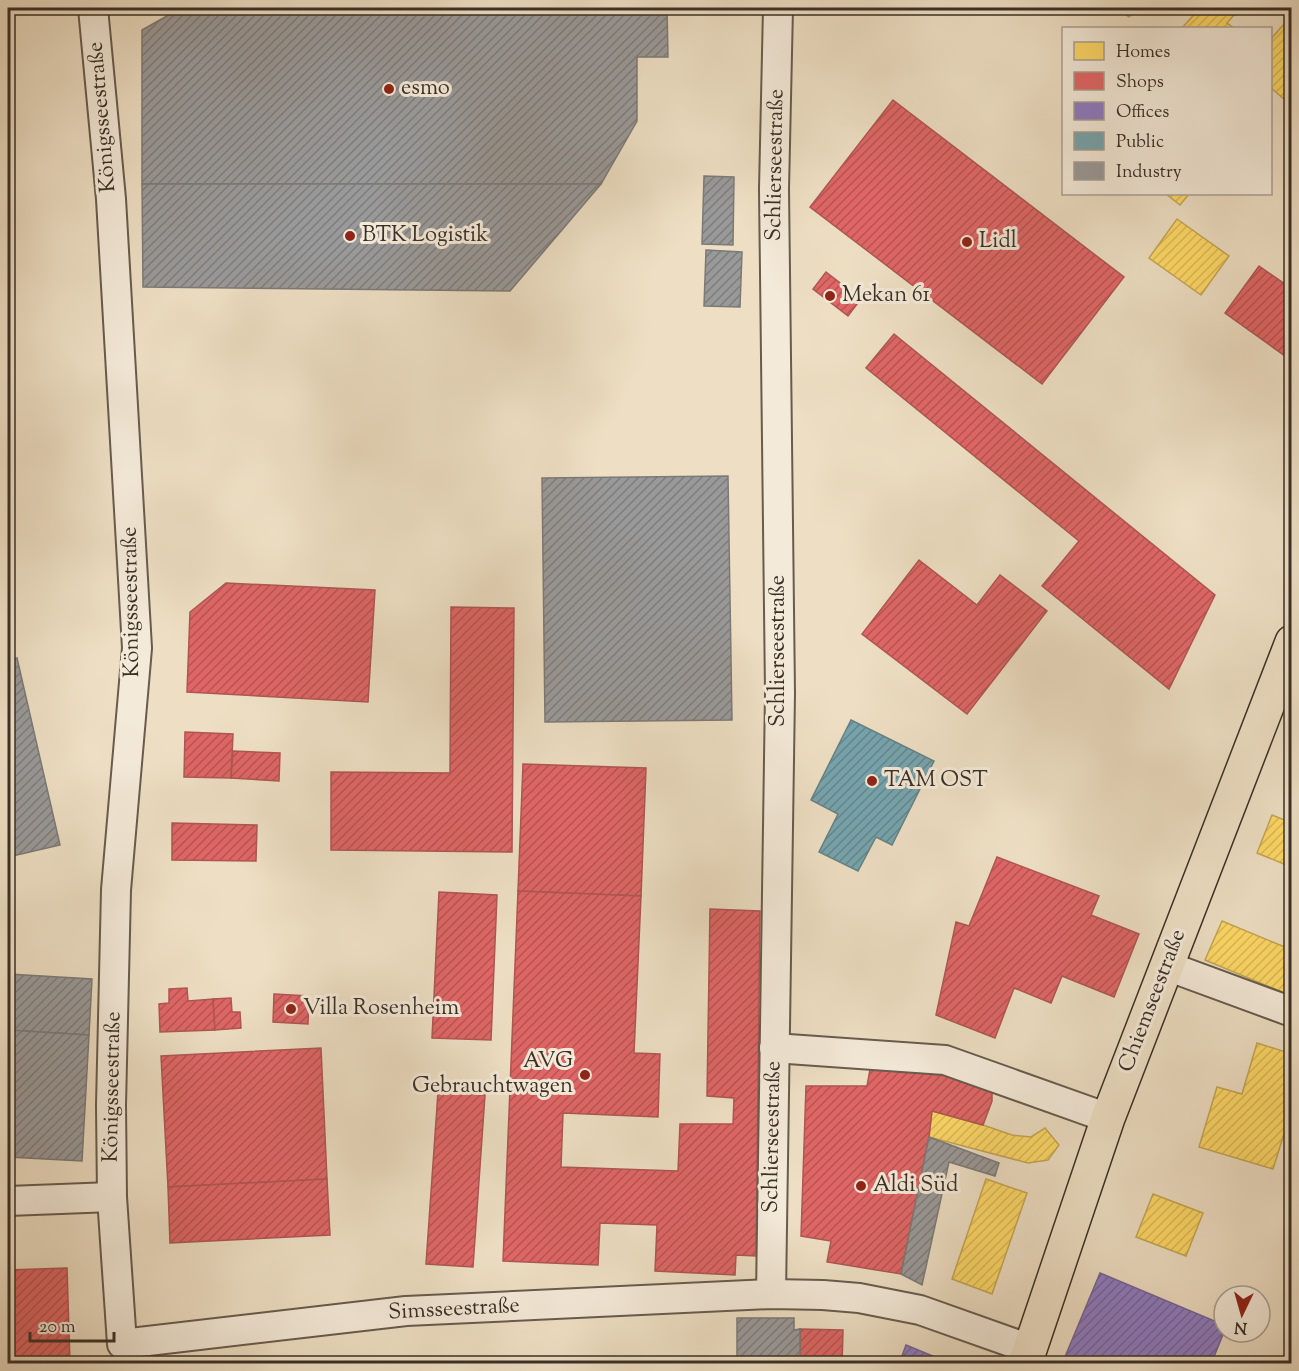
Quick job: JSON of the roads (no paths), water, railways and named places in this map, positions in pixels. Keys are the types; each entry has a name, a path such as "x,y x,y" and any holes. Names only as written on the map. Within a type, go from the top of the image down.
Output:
{"main road":[{"name":"Chiemseestraße","path":"1028,1357 1108,1118 1292,642"}],"street":[{"name":"Königsseestraße","path":"93,8 111,199 137,648 116,890 111,1105 112,1197"},
{"name":"Schlierseestraße","path":"771,1294 780,693 774,189 778,8"},
{"path":"1167,966 1292,1012"},
{"path":"774,1048 945,1060 1108,1118"},
{"path":"8,1201 112,1197"},
{"name":"Simsseestraße","path":"112,1197 122,1344 406,1311 771,1294 859,1298 920,1310 1028,1357"}],"place":[{"name":"esmo","path":"389,89"},
{"name":"BTK Logistik","path":"350,236"},
{"name":"Lidl","path":"967,242"},
{"name":"Mekan 61","path":"830,296"},
{"name":"TAM OST","path":"872,781"},
{"name":"Villa Rosenheim","path":"291,1009"},
{"name":"AVG Gebrauchtwagen","path":"585,1075"},
{"name":"Aldi Süd","path":"861,1186"}]}
